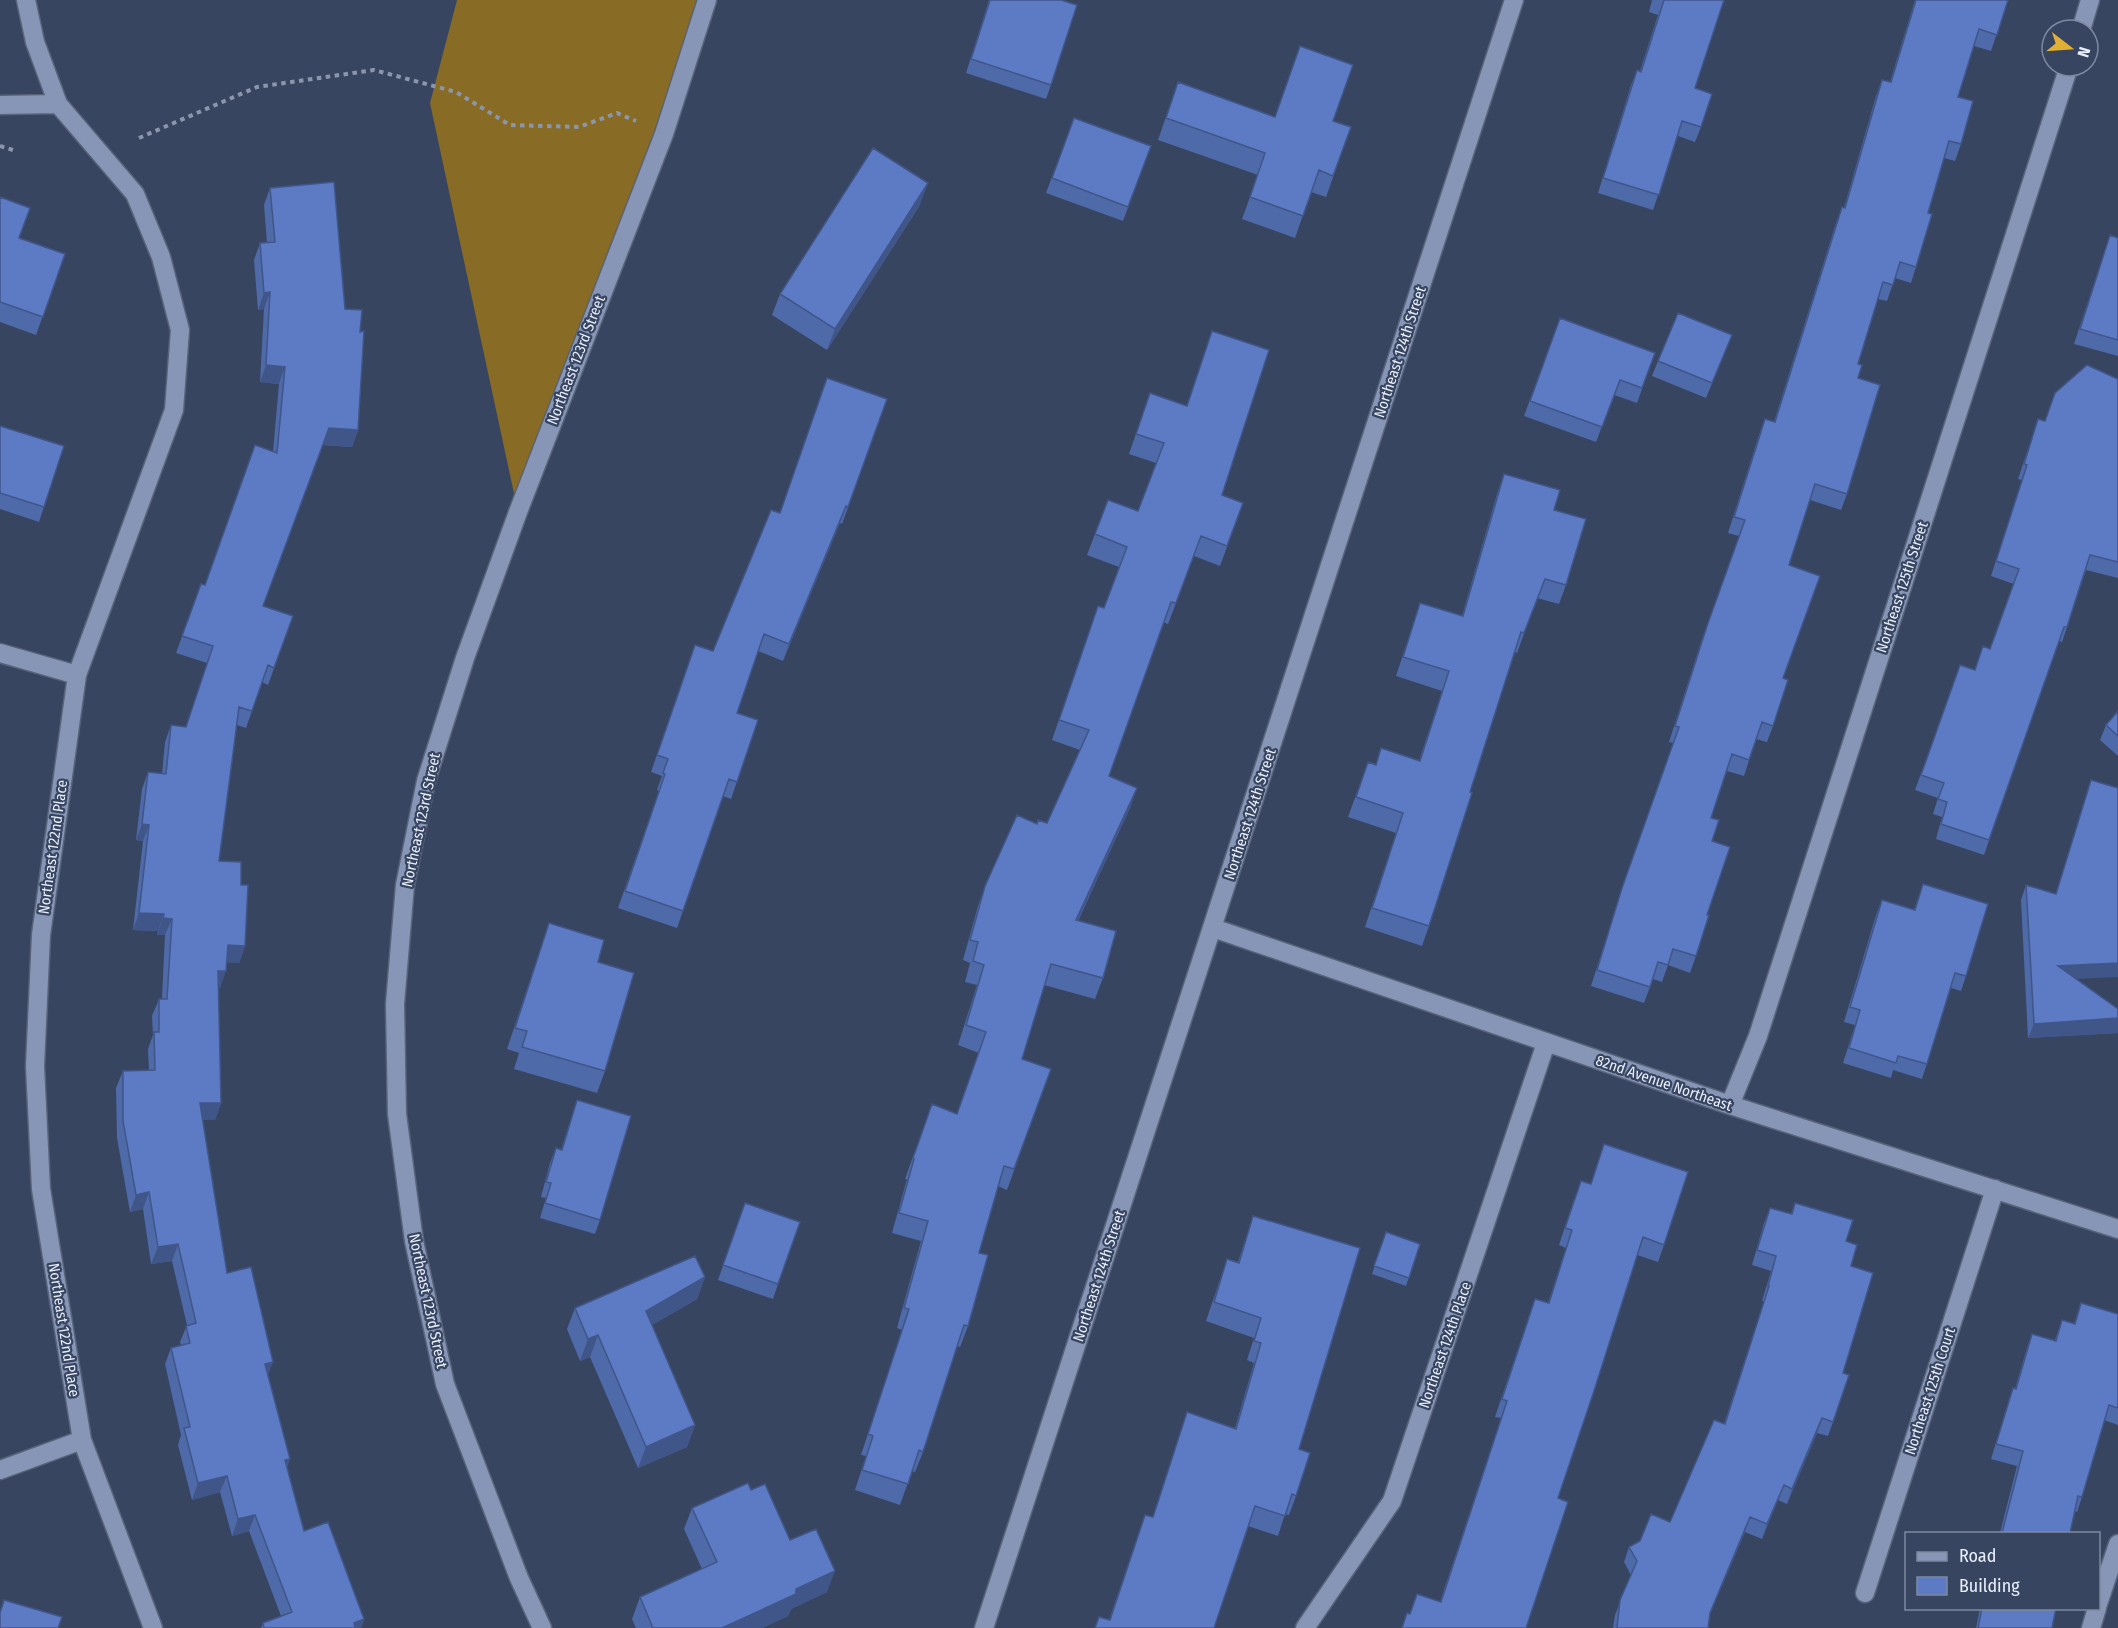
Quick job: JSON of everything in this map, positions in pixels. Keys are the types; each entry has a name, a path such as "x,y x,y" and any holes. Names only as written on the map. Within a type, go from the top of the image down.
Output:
{"street":[{"name":"Northeast 122nd Place","path":"26,0 35,42 58,104 135,194 161,257 180,330 174,410 77,675 41,935 34,1066 41,1189 82,1440 153,1628"},
{"name":"Northeast 123rd Street","path":"542,1628 519,1578 445,1384 414,1241 397,1114 394,1004 405,885 426,781 465,658 514,522 664,134 707,0"},
{"name":"Northeast 124th Street","path":"984,1628 1514,0"},
{"path":"2085,18 2090,0"},
{"name":"Northeast 125th Street","path":"1730,1105 1758,1036 2065,78"},
{"path":"0,105 58,104"},
{"path":"0,653 77,675"},
{"name":"82nd Avenue Northeast","path":"1213,928 1730,1105 2118,1229"},
{"name":"Northeast 124th Place","path":"1305,1628 1392,1501 1546,1043"},
{"name":"Northeast 125th Court","path":"1865,1593 1995,1190"},
{"path":"0,1470 82,1440"},
{"path":"2100,1600 2118,1544"},
{"path":"2091,1628 2097,1610"}],"path":[{"path":"139,138 257,87 374,70 456,92 510,125 579,127 617,113 664,134"},
{"path":"0,146 16,151"}],"shaded area":[{"path":"457,0 707,0 518,512 430,103"}],"building":[{"path":"990,0 1061,0 1077,5 1051,85 971,59"},
{"path":"1664,0 1724,0 1695,88 1712,94 1701,127 1682,121 1659,195 1603,178 1637,70 1641,72"},
{"path":"1916,0 2008,0 1997,35 1979,29 1958,97 1973,101 1961,144 1949,141 1928,213 1932,214 1916,267 1900,262 1893,285 1883,282 1858,364 1862,365 1858,378 1880,385 1847,494 1815,484 1789,565 1820,576 1783,678 1788,680 1773,726 1762,722 1749,760 1732,754 1711,818 1719,820 1712,841 1730,847 1696,956 1673,949 1668,965 1658,962 1650,987 1597,970 1622,888 1679,727 1675,726 1707,626 1745,520 1734,517 1765,419 1775,422 1842,207 1845,208 1882,80 1891,82"},
{"path":"1300,46 1353,65 1333,121 1351,127 1333,176 1319,170 1303,216 1250,197 1265,153 1166,118 1178,82 1275,117"},
{"path":"1074,118 1151,146 1128,207 1052,178"},
{"path":"873,148 928,183 835,329 780,294"},
{"path":"334,182 345,309 362,310 360,332 364,331 358,430 329,428 263,606 293,616 274,668 268,665 252,711 239,707 219,861 241,862 241,885 248,885 245,946 228,945 226,971 218,971 221,1103 200,1103 227,1273 251,1267 273,1362 265,1364 290,1459 285,1460 304,1531 328,1522 364,1619 354,1623 355,1628 264,1628 263,1623 292,1612 255,1515 238,1519 227,1476 198,1483 184,1428 190,1427 171,1348 190,1343 186,1326 196,1323 178,1244 158,1247 149,1192 136,1195 123,1121 123,1071 155,1070 154,1032 159,1032 159,999 167,999 172,919 163,918 164,914 139,913 149,825 142,824 148,772 166,774 171,725 186,727 213,646 182,636 201,584 205,585 255,445 277,453 285,367 266,365 270,292 264,293 260,243 275,242 270,188"},
{"path":"0,197 30,208 19,238 65,254 43,317 0,302"},
{"path":"2110,235 2118,238 2118,340 2080,329"},
{"path":"1678,313 1732,335 1712,383 1658,361"},
{"path":"1560,318 1655,353 1642,388 1620,380 1602,427 1530,401"},
{"path":"1212,331 1269,350 1222,495 1243,503 1227,546 1201,536 1176,603 1171,602 1109,776 1137,788 1076,920 1116,931 1103,978 1051,964 1022,1059 1051,1069 1014,1169 1004,1166 979,1253 988,1255 968,1326 964,1325 923,1452 919,1450 908,1484 862,1470 873,1436 868,1434 909,1309 904,1308 928,1221 899,1213 913,1158 932,1104 957,1114 986,1032 966,1025 984,965 973,961 978,942 970,940 985,886 1017,815 1037,824 1038,820 1047,823 1089,730 1059,720 1098,606 1104,608 1127,547 1095,534 1108,500 1138,511 1164,443 1136,434 1150,393 1187,406"},
{"path":"2087,365 2118,379 2118,562 2090,555 2067,627 2064,627 1989,840 1941,824 1947,802 1938,799 1944,783 1921,775 1960,665 1975,670 1983,646 1990,649 2019,569 1996,561 2027,465 2024,464 2038,419 2045,421 2055,393"},
{"path":"827,378 887,399 848,507 846,506 789,644 764,634 737,713 758,720 737,782 729,779 683,911 625,891 665,774 663,773 668,759 657,755 695,645 713,651 771,510 780,513"},
{"path":"0,426 64,446 44,507 0,493"},
{"path":"1504,474 1560,490 1554,510 1586,519 1566,585 1545,579 1524,633 1521,632 1429,926 1372,908 1403,813 1356,797 1368,762 1376,765 1381,748 1420,761 1449,671 1403,657 1420,603 1463,616"},
{"path":"2118,711 2118,736 2106,725"},
{"path":"2091,780 2118,788 2118,963 2058,966 2118,1009 2118,1018 2034,1024 2026,885 2056,894"},
{"path":"1923,884 1988,904 1966,976 1955,973 1927,1064 1898,1056 1896,1063 1849,1048 1860,1010 1850,1007 1882,900 1915,910"},
{"path":"549,923 604,940 598,962 634,973 605,1071 522,1047 527,1031 515,1028"},
{"path":"577,1100 631,1116 600,1220 545,1203 551,1183 546,1182 556,1148 562,1150"},
{"path":"1604,1144 1688,1172 1664,1245 1643,1237 1558,1498 1568,1502 1526,1628 1402,1628 1417,1594 1441,1602 1507,1401 1502,1399 1535,1299 1549,1303 1572,1230 1565,1228 1581,1181 1591,1184"},
{"path":"745,1203 800,1222 778,1284 723,1265"},
{"path":"1795,1203 1853,1220 1846,1241 1857,1245 1851,1266 1873,1273 1843,1373 1849,1375 1833,1422 1822,1418 1792,1489 1784,1485 1767,1524 1750,1517 1710,1613 1708,1628 1617,1628 1620,1600 1637,1561 1629,1547 1640,1541 1651,1514 1670,1522 1714,1420 1725,1424 1769,1286 1776,1256 1757,1250 1770,1208 1792,1214"},
{"path":"1253,1216 1360,1248 1299,1449 1310,1453 1296,1496 1292,1494 1285,1516 1255,1506 1214,1628 1095,1628 1099,1617 1110,1620 1145,1515 1153,1517 1187,1412 1236,1429 1261,1343 1254,1341 1261,1318 1214,1302 1227,1259 1239,1263"},
{"path":"1386,1232 1420,1244 1409,1278 1374,1266"},
{"path":"695,1256 705,1277 646,1311 695,1425 646,1447 598,1335 588,1339 575,1308"},
{"path":"2081,1303 2118,1314 2118,1408 2109,1405 2082,1497 2078,1496 2070,1532 2002,1532 2023,1451 1996,1444 2013,1388 2016,1389 2032,1334 2056,1341 2062,1320 2075,1324"},
{"path":"748,1483 751,1490 765,1484 790,1540 816,1529 835,1571 796,1589 796,1594 722,1628 653,1628 640,1597 717,1562 692,1508"},
{"path":"4,1600 62,1617 58,1628 0,1628 0,1613"},
{"path":"1982,1610 2056,1610 2052,1628 1978,1628"}]}
